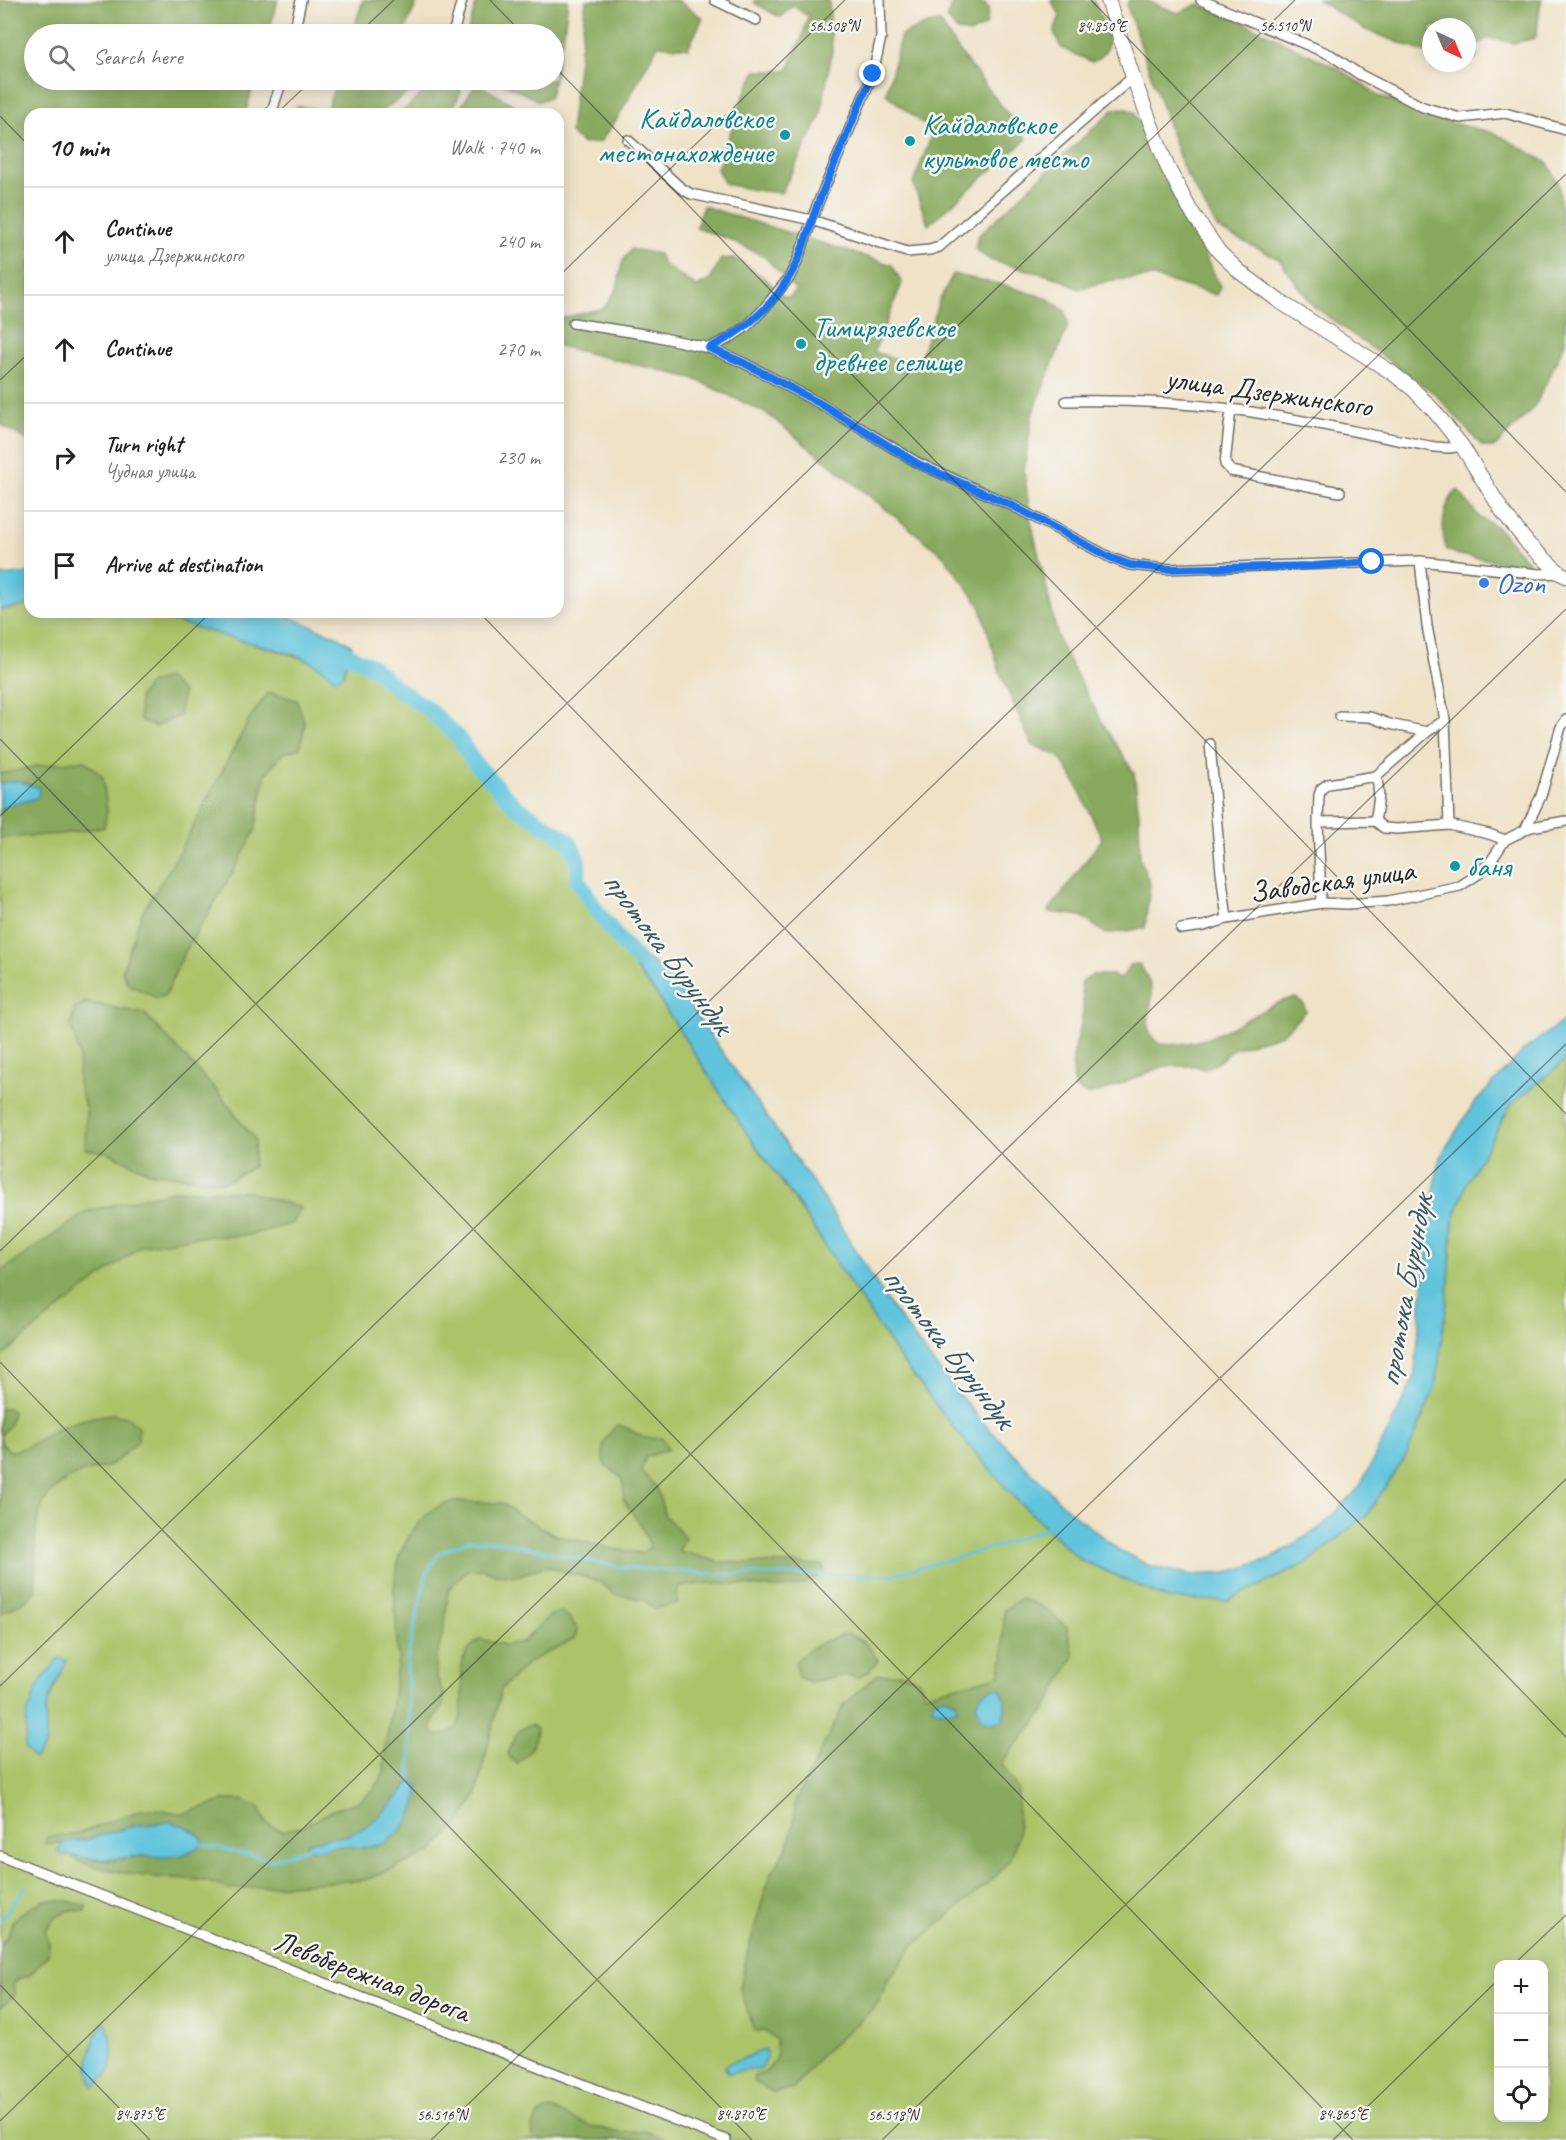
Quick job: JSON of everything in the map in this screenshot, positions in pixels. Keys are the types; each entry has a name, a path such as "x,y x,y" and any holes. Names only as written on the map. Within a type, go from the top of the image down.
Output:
{"street":[{"path":"296,24 301,0"},
{"path":"456,24 462,0"},
{"path":"716,0 756,20"},
{"path":"709,348 746,327 778,294 797,262 812,220 873,74 881,37 880,0"},
{"path":"1108,0 1133,77 1164,158 1200,226 1219,252 1240,272 1279,301 1391,372 1413,389 1462,446 1503,512 1529,545 1563,574"},
{"path":"1201,0 1331,55 1359,74 1423,106 1460,118 1506,113 1566,130"},
{"path":"628,140 681,188 692,194 812,220 907,252 930,250 939,247 1133,77"},
{"path":"273,108 279,90"},
{"path":"573,323 650,335 709,348 821,404 918,464 1013,506 1111,558 1149,568 1313,566 1420,561 1539,574 1563,574"},
{"name":"улица Дзержинского","path":"1066,401 1129,400 1231,409 1344,428 1435,447 1462,446"},
{"path":"1231,409 1225,464 1230,471 1340,492"},
{"name":"Заводская улица","path":"1420,561 1429,635 1445,720 1449,825"},
{"path":"1340,716 1370,717 1389,724 1427,732"},
{"path":"1321,903 1318,822 1321,789 1328,784 1376,776 1427,732 1445,720"},
{"path":"1525,830 1541,796 1561,727 1566,720"},
{"path":"1210,744 1227,919"},
{"path":"1375,821 1379,800 1376,776"},
{"name":"Заводская улица","path":"1318,822 1375,821 1384,828 1397,829 1449,825 1505,840"},
{"name":"Заводская улица","path":"1181,929 1321,903 1348,904 1388,901 1460,886 1477,875 1491,861 1505,840 1546,823 1566,821"},
{"name":"Левобережная дорога","path":"0,1856 726,2140"}],"green space":[{"path":"0,0 278,0 271,24 24,24 24,90 252,90 247,108 24,108 24,438 0,424"},
{"path":"363,0 418,0 407,24 355,24"},
{"path":"477,0 568,0 564,32 564,24 470,24"},
{"path":"586,0 677,0 703,18 688,48 658,45 619,116 600,142 583,144 570,133"},
{"path":"755,0 829,0 832,51 820,118 781,193 725,184 717,169 744,95 756,71 787,71 803,35 808,16 793,6 780,17 754,3"},
{"path":"956,0 979,0 989,8 986,25 972,33 957,31 947,18"},
{"path":"1051,0 1093,0 1107,34 1106,50 1101,57 1092,62 1061,48 1054,32 1060,15"},
{"path":"1129,0 1145,0 1178,13 1198,4 1243,22 1339,69 1381,97 1452,123 1495,133 1548,163 1559,185 1562,225 1566,234 1565,343 1535,406 1494,448 1482,446 1435,394 1313,306 1279,259 1218,229 1184,170 1127,6"},
{"path":"1318,0 1542,0 1535,38 1514,43 1489,38 1476,45 1476,18 1422,18 1422,52 1366,30"},
{"path":"940,22 959,51 1027,139 928,225 913,183 933,132 886,94 901,35 927,24"},
{"path":"333,90 411,90 385,108 327,108"},
{"path":"426,90 461,91 453,108 407,108"},
{"path":"472,90 488,90 519,108 460,108"},
{"path":"517,90 552,90 550,97 539,101"},
{"path":"1125,108 1134,112 1220,286 1217,295 1153,277 1112,280 1078,289 1061,279 990,260 975,249 978,236 1114,109"},
{"path":"703,206 892,265 902,283 874,352 918,366 939,301 953,274 1047,298 1065,311 1068,326 1032,415 1024,471 1031,522 1059,642 1102,722 1134,773 1139,813 1140,859 1150,884 1145,928 1106,934 1081,916 1048,912 1102,839 1077,785 1059,756 1032,745 1000,673 980,605 943,555 766,413 692,378 564,347 564,318 604,308 617,289 622,263 631,249 659,254 663,264 697,287 710,280 721,259 734,258 767,280 783,296 790,297 796,290 765,257 729,239 696,228"},
{"path":"1458,490 1480,518 1496,526 1528,562 1527,565 1522,567 1458,555 1447,550 1444,518 1449,502"},
{"path":"24,606 24,618 165,618 296,656 326,669 344,665 350,655 372,666 396,688 428,709 458,737 473,761 514,805 569,841 578,861 578,881 599,914 625,946 635,968 656,994 741,1125 794,1199 899,1357 952,1426 1015,1498 1079,1559 1168,1599 1227,1600 1309,1562 1435,1388 1448,1295 1453,1221 1467,1182 1511,1105 1566,1060 1566,2140 0,2140 0,610","holes":["133,1826 73,1856 66,1854 61,1847 61,1842 85,1840"]},
{"path":"167,678 183,693 179,716 155,727 140,720 139,697 151,683"},
{"path":"269,692 297,700 305,724 300,748 282,754 265,775 255,831 183,955 165,996 156,998 128,984 122,971 142,913 178,855 251,716"},
{"path":"84,760 103,777 107,811 104,827 61,834 0,838 0,774 37,766"},
{"path":"1139,964 1150,987 1149,1032 1159,1044 1194,1042 1210,1037 1285,1000 1296,998 1302,1002 1306,1011 1282,1034 1233,1049 1217,1063 1204,1069 1195,1066 1164,1066 1099,1093 1086,1094 1076,1089 1072,1067 1083,1011 1081,983 1092,975 1113,975 1118,979 1122,978 1130,965"},
{"path":"85,1002 145,1014 216,1090 255,1140 253,1167 225,1182 149,1172 107,1152 85,1149 86,1110 78,1083 79,1055 71,1026 74,1009"},
{"path":"177,1190 249,1192 301,1208 292,1223 250,1235 195,1237 141,1246 55,1312 0,1358 0,1272 88,1211"},
{"path":"8,1408 13,1412 9,1426 0,1436 0,1409"},
{"path":"112,1414 128,1417 138,1427 138,1440 114,1463 83,1472 64,1482 50,1494 37,1521 35,1591 19,1604 0,1613 0,1437 2,1444 10,1451 17,1450 67,1425"},
{"path":"617,1425 646,1438 662,1438 668,1449 646,1457 641,1471 657,1488 665,1516 685,1538 679,1551 719,1562 822,1565 825,1572 811,1581 783,1588 726,1583 703,1583 679,1587 676,1594 678,1603 654,1609 645,1601 615,1595 600,1582 546,1566 516,1576 495,1574 484,1569 467,1570 448,1590 445,1623 436,1661 436,1675 444,1696 443,1707 434,1719 431,1730 435,1735 447,1734 455,1729 460,1720 463,1662 468,1651 480,1639 504,1645 523,1642 549,1616 562,1612 570,1618 577,1629 575,1638 528,1663 501,1689 476,1796 462,1820 432,1852 365,1880 227,1889 201,1880 145,1876 116,1871 77,1861 73,1856 106,1861 139,1856 181,1854 202,1844 201,1836 185,1826 133,1826 85,1840 49,1845 45,1842 47,1837 80,1833 141,1810 157,1809 183,1814 225,1800 242,1800 259,1807 266,1823 282,1831 303,1826 336,1809 360,1801 374,1789 384,1773 398,1659 394,1588 399,1556 412,1531 427,1514 443,1504 454,1501 502,1503 555,1535 642,1553 650,1547 648,1540 623,1499 624,1487 621,1478 605,1466 604,1444"},
{"path":"1020,1599 1041,1606 1067,1627 1074,1656 1044,1712 1001,1763 1018,1790 1018,1836 1011,1858 997,1875 913,1946 887,1982 880,2000 871,2011 820,2056 794,2088 773,2093 753,2081 754,2076 766,2072 777,2058 776,2040 767,2032 754,2030 740,1988 747,1954 770,1875 788,1846 794,1822 795,1802 844,1705 877,1675 901,1674 918,1679 925,1694 999,1676 1003,1659 1004,1610"},
{"path":"848,1634 866,1644 878,1661 868,1672 858,1677 846,1675 810,1682 798,1677 795,1662 801,1656 819,1644"},
{"path":"532,1725 537,1729 535,1739 529,1752 517,1763 508,1754 519,1731"},
{"path":"44,1900 68,1901 86,1906 85,1911 68,1910 54,1919 45,1930 49,1943 48,1955 29,1976 19,1978 13,1985 15,1994 0,2009 0,1945 19,1914"},
{"path":"552,2109 587,2125 620,2133 645,2131 669,2140 533,2140 534,2124 538,2116"}],"water":[{"path":"24,574 24,606 0,610 0,576"},
{"path":"158,618 292,618 339,637 352,646 344,674 336,680 314,664 289,653"},
{"path":"17,781 39,787 38,797 0,809 0,783"},
{"path":"625,946 666,971 824,1199 889,1304 934,1364 979,1418 1065,1507 1119,1550 1150,1566 1191,1575 1227,1573 1272,1558 1321,1527 1359,1488 1414,1379 1431,1207 1440,1157 1473,1105 1524,1050 1566,1019 1566,1060 1511,1105 1467,1182 1453,1221 1448,1295 1435,1388 1406,1456 1367,1515 1309,1562 1227,1601 1168,1599 1079,1559 1015,1498 952,1426 899,1357 794,1199 741,1125 656,994 635,968"},
{"path":"59,1658 67,1661 47,1705 46,1742 34,1759 25,1748 27,1714 40,1682"},
{"path":"999,1688 1005,1700 1003,1720 994,1723 983,1721 976,1705 977,1701 984,1692"},
{"path":"945,1697 957,1702 957,1708 948,1712 932,1708 933,1701"},
{"path":"412,1780 419,1787 414,1808 404,1826 389,1840 366,1847 306,1848 307,1843 348,1835 370,1824 386,1810"},
{"path":"170,1822 185,1826 201,1836 202,1844 187,1853 164,1857 94,1859 62,1855 57,1851 61,1847 61,1842 85,1840 133,1826"},
{"path":"105,2021 113,2049 112,2065 94,2087 89,2071 90,2053 96,2035"},
{"path":"765,2050 767,2057 762,2068 729,2073 724,2067 732,2062"}],"waterway":[{"name":"протока Бурундук","path":"331,647 372,666 396,688 428,709 458,737 473,761 514,805 569,841 578,861 578,880 599,914 639,961"},
{"path":"411,1782 407,1659 427,1572 439,1553 469,1540 503,1542 619,1567 714,1574 892,1575 999,1546 1048,1527"},
{"path":"198,1843 271,1860 307,1848"},
{"path":"0,1921 26,1886"}],"place":[{"name":"Кайдаловское местонахождение","path":"785,135"},
{"name":"Кайдаловское культовое место","path":"910,141"},
{"name":"Тимирязевское древнее селище","path":"801,344"},
{"name":"Ozon","path":"1484,583"},
{"name":"баня","path":"1455,866"}],"route":[{"path":"873,74 841,146 789,278 778,294 746,327 709,348 744,363 821,404 918,464 1013,506 1085,545 1130,565 1165,569 1313,566 1372,562"}]}
